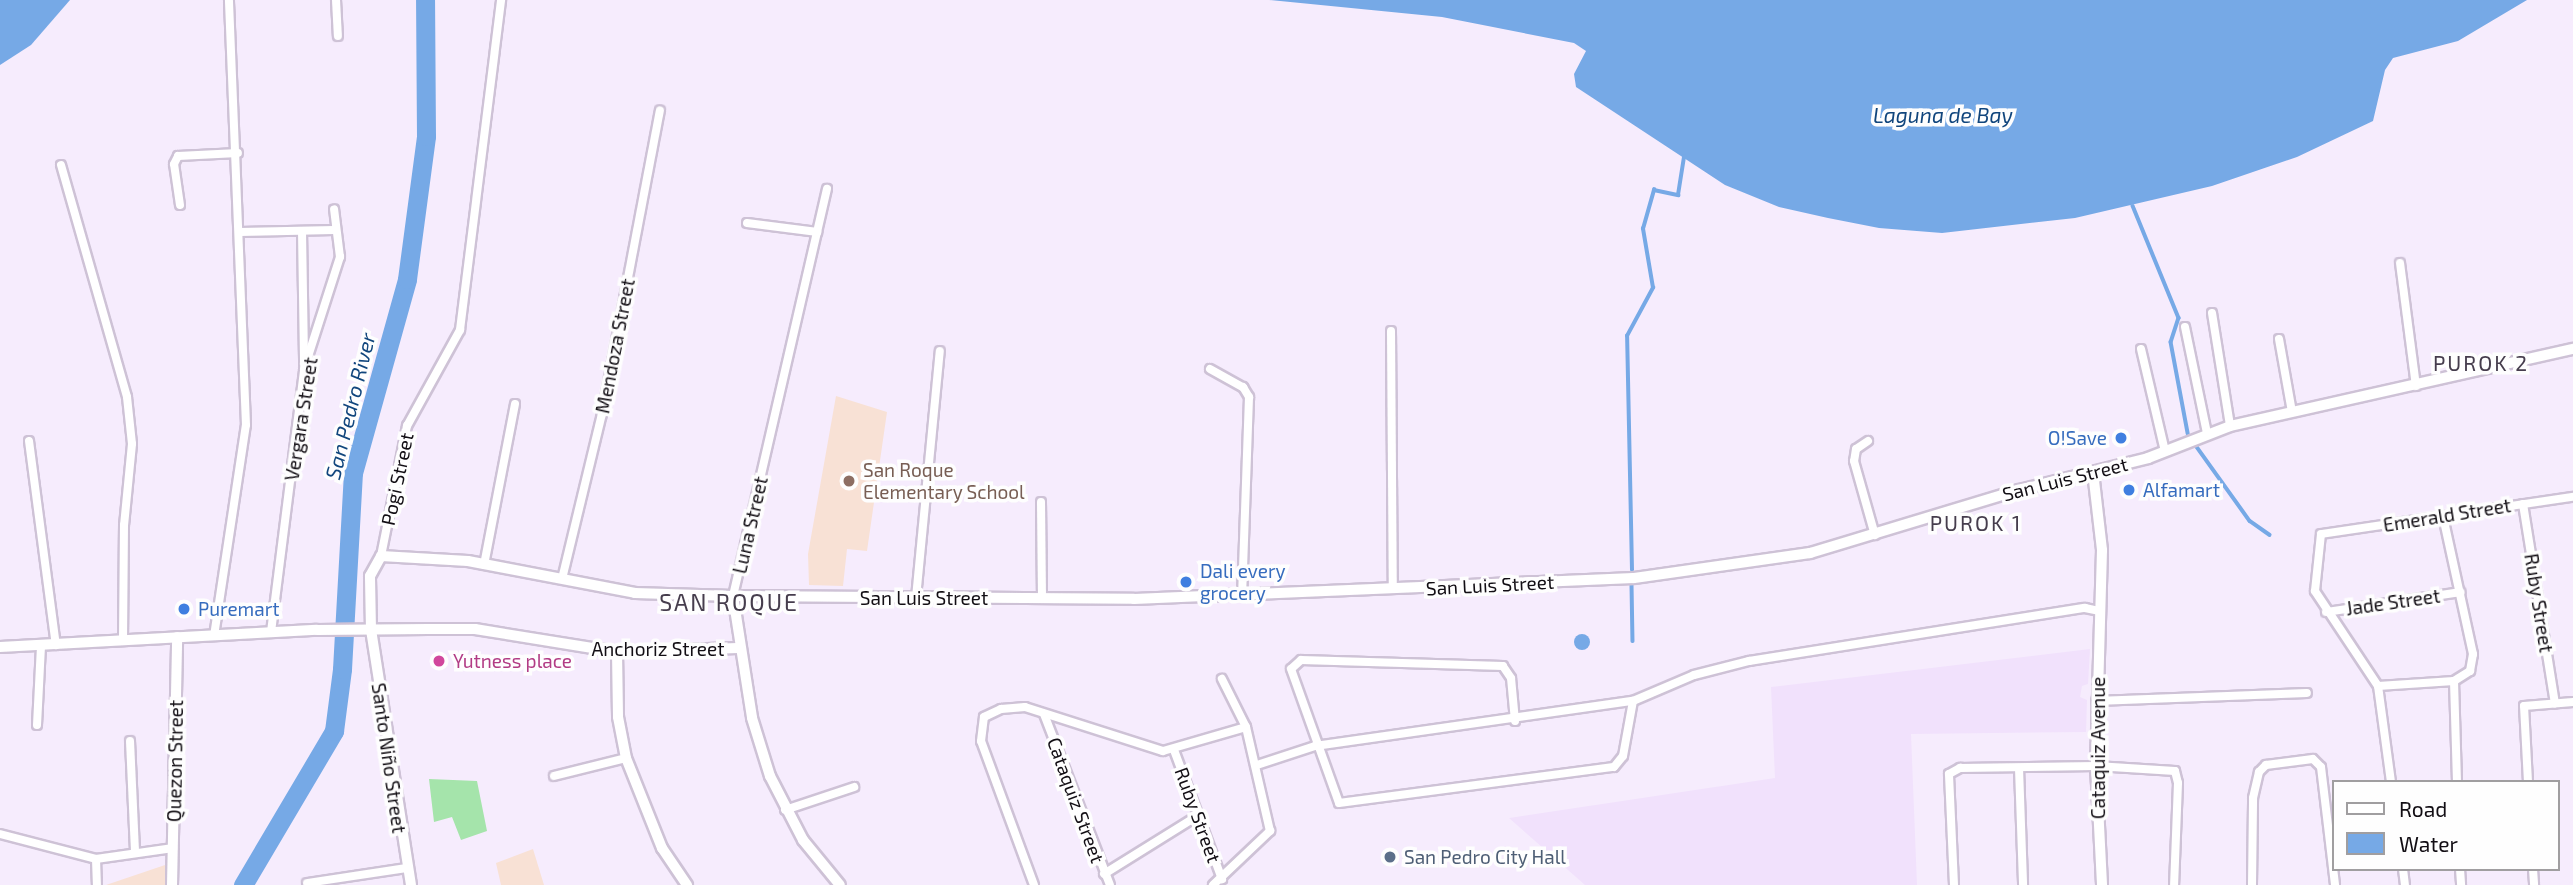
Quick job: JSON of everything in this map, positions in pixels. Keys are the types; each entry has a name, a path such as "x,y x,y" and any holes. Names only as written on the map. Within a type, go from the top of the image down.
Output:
{"street":[{"path":"214,636 246,425 238,153 229,0"},
{"path":"336,0 338,36"},
{"name":"Pogi Street","path":"381,556 407,426 460,330 501,0"},
{"name":"Mendoza Street","path":"562,579 602,414 660,111"},
{"path":"180,205 174,159 182,155 238,153"},
{"path":"61,165 127,397 132,444 124,525 123,640"},
{"name":"Luna Street","path":"827,189 733,596 738,648 752,718 785,810 836,884"},
{"name":"Vergara Street","path":"271,632 304,369 338,269 334,209"},
{"path":"747,223 817,232"},
{"path":"240,232 334,230"},
{"path":"302,231 304,369"},
{"path":"2400,263 2416,386"},
{"path":"2212,313 2230,426"},
{"path":"2185,327 2207,433"},
{"path":"1391,331 1393,589"},
{"path":"2279,339 2292,412"},
{"path":"2141,349 2165,451"},
{"name":"San Luis Street","path":"381,556 484,565 635,593 733,596 1042,599 1242,596 1634,578 1810,553 1875,536 1911,520 2165,451 2230,426 2573,349"},
{"path":"916,598 940,351"},
{"path":"1210,369 1243,387 1249,397 1242,596"},
{"path":"484,565 515,404"},
{"path":"29,441 56,645"},
{"path":"1868,441 1856,449 1854,461 1875,536"},
{"name":"Cataquiz Avenue","path":"2092,472 2102,550 2096,701 2096,766 2102,885"},
{"name":"Emerald Street","path":"2326,612 2315,592 2321,534 2573,497"},
{"path":"1041,502 1042,599"},
{"name":"Ruby Street","path":"2523,504 2555,703"},
{"path":"2378,687 2454,681 2470,671 2473,654 2443,516"},
{"name":"Santo Niño Street","path":"381,556 370,576 365,630 411,885"},
{"name":"Jade Street","path":"2326,612 2461,592"},
{"path":"1257,765 1315,746 1515,721 1633,701 1722,666 2085,608 2099,611"},
{"path":"2326,612 2378,687 2391,780"},
{"name":"Anchoriz Street","path":"0,647 317,630 475,629 617,652 738,648"},
{"name":"Quezon Street","path":"172,885 177,637"},
{"path":"37,725 41,646"},
{"path":"617,652 618,717 626,758 662,848 687,885"},
{"path":"1515,721 1511,678 1503,666 1301,660 1292,664 1291,674 1315,746 1339,803 1608,769 1623,757 1633,701"},
{"path":"1213,885 1270,831 1257,765 1246,727 1222,679"},
{"path":"2454,681 2458,780"},
{"path":"2096,701 2307,693"},
{"path":"2528,780 2524,706 2573,702"},
{"path":"1034,885 1022,860 980,728 984,717 1001,709 1025,707 1153,750 1174,750 1246,727"},
{"name":"Cataquiz Street","path":"1044,714 1110,885"},
{"path":"130,741 135,850"},
{"name":"Ruby Street","path":"1174,750 1222,879"},
{"path":"554,776 626,758"},
{"path":"2252,885 2253,798 2259,772 2266,765 2313,759 2321,767 2332,860"},
{"path":"1954,885 1949,774 1960,768 2096,766 2175,771 2178,783 2174,885"},
{"path":"2019,768 2023,885"},
{"path":"785,810 855,787"},
{"path":"1104,874 1197,816"},
{"path":"0,834 96,859 135,850 173,848"},
{"path":"96,859 97,885"},
{"path":"307,883 406,868"}],"shaded area":[{"name":"San Roque Elementary School","path":"836,396 887,412 867,551 847,549 843,586 809,585 808,554"},
{"path":"2090,649 2088,684 2082,686 2080,697 2087,700 2086,732 1911,734 1917,885 1585,885 1509,818 1775,778 1771,687"},
{"path":"533,849 544,885 501,885 496,863"},
{"path":"165,865 165,885 106,885"}],"green space":[{"path":"429,779 477,781 487,831 461,840 452,817 434,822"}],"water":[{"path":"0,0 70,0 31,45 0,65"},
{"name":"Laguna de Bay","path":"1269,0 2527,0 2458,41 2393,58 2385,70 2373,121 2297,157 2212,186 2075,218 1942,233 1879,228 1828,218 1779,207 1725,185 1576,87 1574,74 1586,51 1574,43 1442,17"},
{"path":"1582,634 1588,636 1588,648 1582,650 1576,648 1574,642 1576,636"}],"waterway":[{"name":"San Pedro River","path":"243,885 334,731 342,669 353,473 407,279 426,136 425,0"},
{"path":"1632,570 1627,336 1653,288 1643,229 1654,190 1678,195 1684,156"},
{"path":"2133,206 2179,318 2171,342 2188,433"},
{"path":"2197,447 2250,521 2270,535"},
{"path":"1632,585 1633,641"}],"place":[{"name":"O!Save","path":"2121,438"},
{"name":"San Roque Elementary School","path":"849,481"},
{"name":"Alfamart","path":"2129,490"},
{"name":"Dali every grocery","path":"1186,582"},
{"name":"Puremart","path":"184,609"},
{"name":"Yutness place","path":"439,661"},
{"name":"San Pedro City Hall","path":"1390,857"}],"district":[{"name":"PUROK 2","path":"2481,363"},
{"name":"PUROK 1","path":"1976,523"},
{"name":"SAN ROQUE","path":"729,602"}]}
